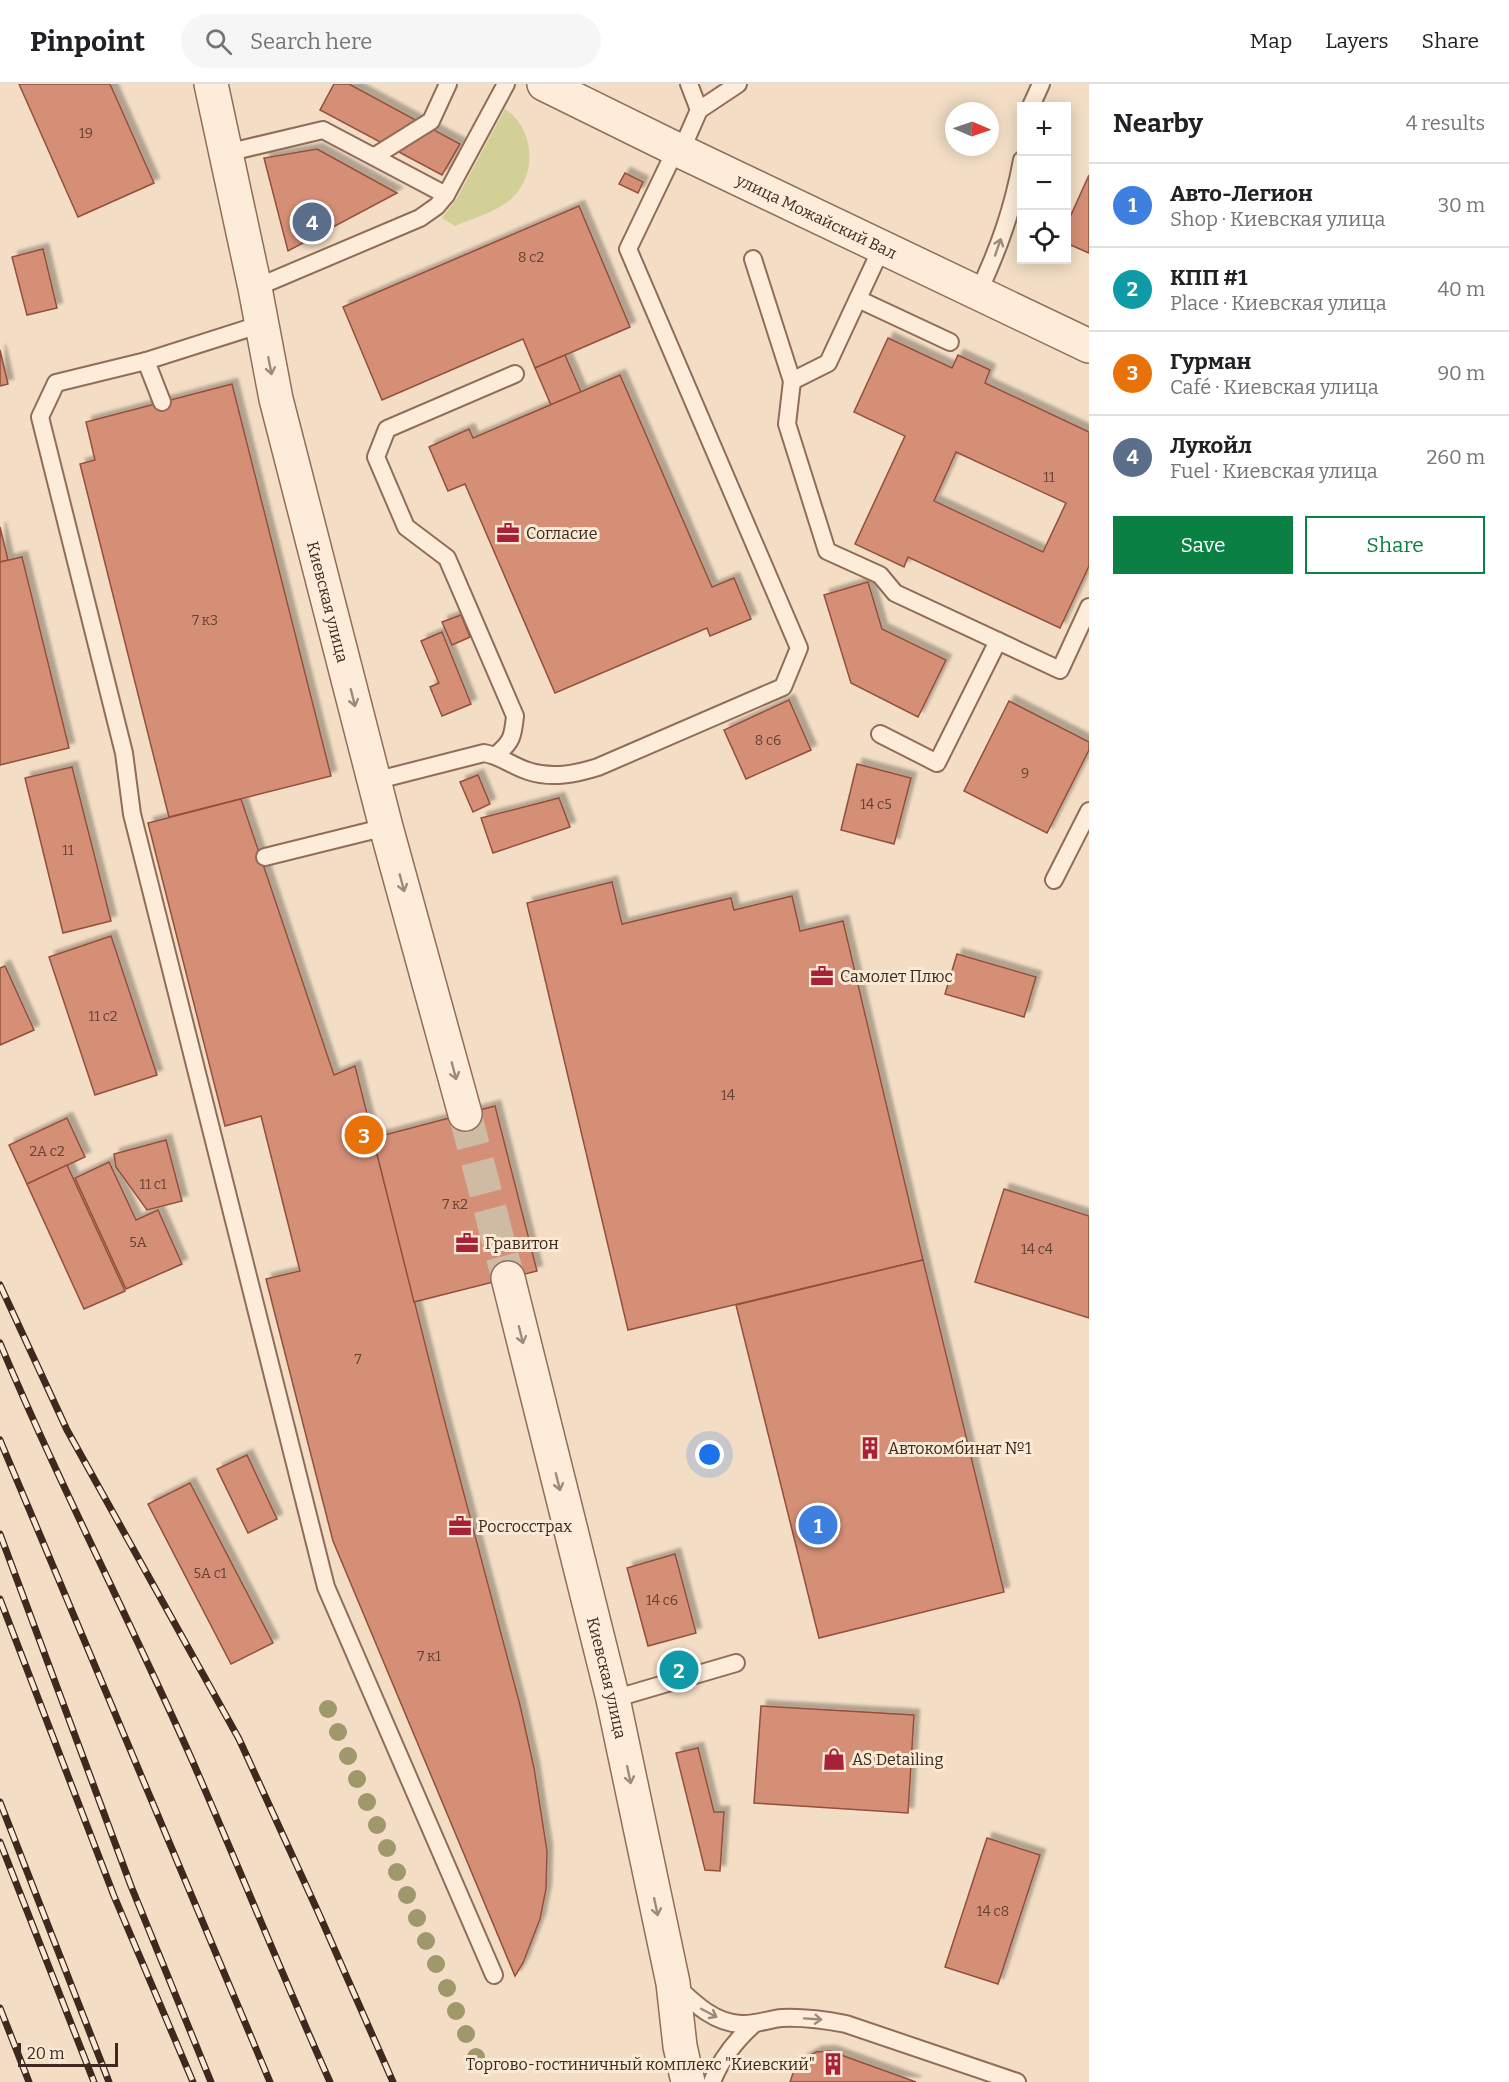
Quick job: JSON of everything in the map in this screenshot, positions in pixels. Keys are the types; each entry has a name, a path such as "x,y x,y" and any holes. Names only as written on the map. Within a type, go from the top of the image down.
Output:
{"street":[{"name":"Киевская улица","path":"211,84 255,288 276,399 386,826 465,1114"},
{"name":"улица Можайский Вал","path":"544,84 1089,346"},
{"name":"Киевская улица","path":"508,1278 613,1699 673,1983 680,2046 688,2082"}],"lane":[{"path":"375,156 431,121 448,84"},
{"path":"255,288 420,218 438,206 506,84"},
{"path":"689,84 699,110"},
{"path":"375,781 484,753 496,755 528,771 546,775 575,774 598,767 783,687 799,648 628,249 699,110 738,84"},
{"path":"1033,102 1041,84"},
{"path":"226,153 323,130 446,195"},
{"path":"978,292 994,258 1017,185"},
{"path":"792,381 828,363 882,247"},
{"path":"753,259 792,381 787,424 827,551 880,575 895,593 1060,670 1089,607"},
{"path":"858,299 950,342"},
{"path":"262,324 146,361 56,383 40,417 124,753 132,814 326,1587 494,1975"},
{"path":"146,361 162,402"},
{"path":"496,755 508,746 513,735 516,716 447,558 406,527 376,457 387,429 515,374"},
{"path":"880,734 937,763 998,641"},
{"path":"1054,880 1089,811"},
{"path":"265,857 386,826"},
{"path":"613,1699 736,1663"},
{"path":"673,1983 698,2007 725,2021 742,2024 782,2018 817,2019 846,2024 1017,2082"},
{"path":"712,2082 734,2043 754,2023"}],"shaded area":[{"path":"505,109 515,117 527,139 529,164 526,176 513,197 500,207 455,226 442,218 457,198"}],"building":[{"path":"19,84 110,84 154,183 78,217"},
{"path":"334,84 349,84 460,144 442,175 320,110"},
{"path":"317,149 397,193 288,251 264,158"},
{"path":"625,173 643,182 638,193 619,184"},
{"path":"1089,175 1089,253 1071,245 1071,215"},
{"path":"579,206 630,327 535,368 523,339 382,400 343,307"},
{"path":"43,249 57,308 27,315 12,257"},
{"path":"888,338 952,368 958,355 990,370 985,383 1089,432 1089,566 1060,628 908,557 904,567 855,544 905,436 854,412","holes":["956,452 1066,503 1043,552 934,501"]},
{"path":"0,350 8,384 0,386"},
{"path":"565,355 581,392 551,405 535,368"},
{"path":"620,375 712,587 734,578 751,619 710,636 707,628 555,693 465,484 448,491 429,447 469,429 473,438"},
{"path":"232,384 331,776 169,817 80,464 95,460 86,422"},
{"path":"0,527 8,560 0,562"},
{"path":"22,557 69,748 0,765 0,562"},
{"path":"868,582 882,629 946,660 918,717 851,683 824,595"},
{"path":"461,615 470,637 452,645 442,622"},
{"path":"442,632 471,704 442,716 430,687 439,683 421,641"},
{"path":"789,700 811,750 746,779 724,730"},
{"path":"1009,701 1089,742 1089,750 1047,833 964,791"},
{"path":"857,764 911,778 894,844 841,830"},
{"path":"72,767 111,921 63,933 25,778"},
{"path":"478,775 490,804 473,812 460,782"},
{"path":"559,798 570,827 493,853 481,818"},
{"path":"241,799 334,1075 355,1066 443,1415 520,1705 534,1768 547,1851 546,1889 540,1919 523,1963 515,1976 333,1541 266,1279 300,1271 261,1116 225,1126 148,823"},
{"path":"612,882 622,924 731,898 734,910 792,896 800,931 843,921 923,1260 628,1330 527,903"},
{"path":"111,936 157,1075 95,1095 49,957"},
{"path":"957,954 1036,977 1024,1017 945,994"},
{"path":"5,966 34,1030 0,1045 0,968"},
{"path":"495,1106 537,1271 414,1302 373,1138"},
{"path":"67,1118 85,1157 27,1184 9,1145"},
{"path":"166,1140 182,1201 147,1210 116,1167 114,1154"},
{"path":"109,1162 136,1220 158,1210 182,1264 126,1289 75,1178"},
{"path":"67,1165 125,1291 84,1309 27,1184"},
{"path":"1004,1189 1089,1216 1089,1318 975,1282"},
{"name":"Автокомбинат №1","path":"923,1260 1004,1592 819,1638 736,1305"},
{"path":"247,1455 277,1519 248,1533 217,1469"},
{"path":"190,1483 273,1643 231,1664 148,1504"},
{"path":"675,1554 696,1633 648,1646 627,1568"},
{"path":"684,1663 687,1673 675,1677 672,1667"},
{"name":"AS Detailing","path":"761,1706 914,1715 908,1813 754,1803"},
{"path":"698,1748 714,1812 724,1812 720,1871 705,1870 676,1753"},
{"path":"987,1838 1040,1855 998,1984 945,1967"},
{"name":"Торгово-гостиничный комплекс \"Киевский\"","path":"830,2051 916,2082 790,2082 794,2070 803,2059 816,2052"}],"tunnel":[{"path":"465,1114 508,1278"}],"railway":[{"path":"0,1285 67,1430 239,1739 393,2082"},
{"path":"0,1343 46,1448 192,1760 330,2082"},
{"path":"0,1440 270,2082"},
{"path":"0,1534 131,1886 211,2082"},
{"path":"0,1599 114,1896 193,2082"},
{"path":"0,1802 109,2082"},
{"path":"0,1842 94,2082"},
{"path":"0,2008 29,2082"}],"place":[{"name":"Лукойл","path":"312,222"},
{"name":"Согласие","path":"508,533"},
{"name":"Самолет Плюс","path":"822,976"},
{"name":"Гурман","path":"364,1135"},
{"name":"Гравитон","path":"467,1243"},
{"name":"Автокомбинат №1","path":"870,1448"},
{"name":"Авто-Легион","path":"818,1525"},
{"name":"Росгосстрах","path":"460,1526"},
{"name":"КПП #1","path":"679,1670"},
{"name":"AS Detailing","path":"834,1759"},
{"name":"Торгово-гостиничный комплекс \"Киевский\"","path":"833,2064"}]}
